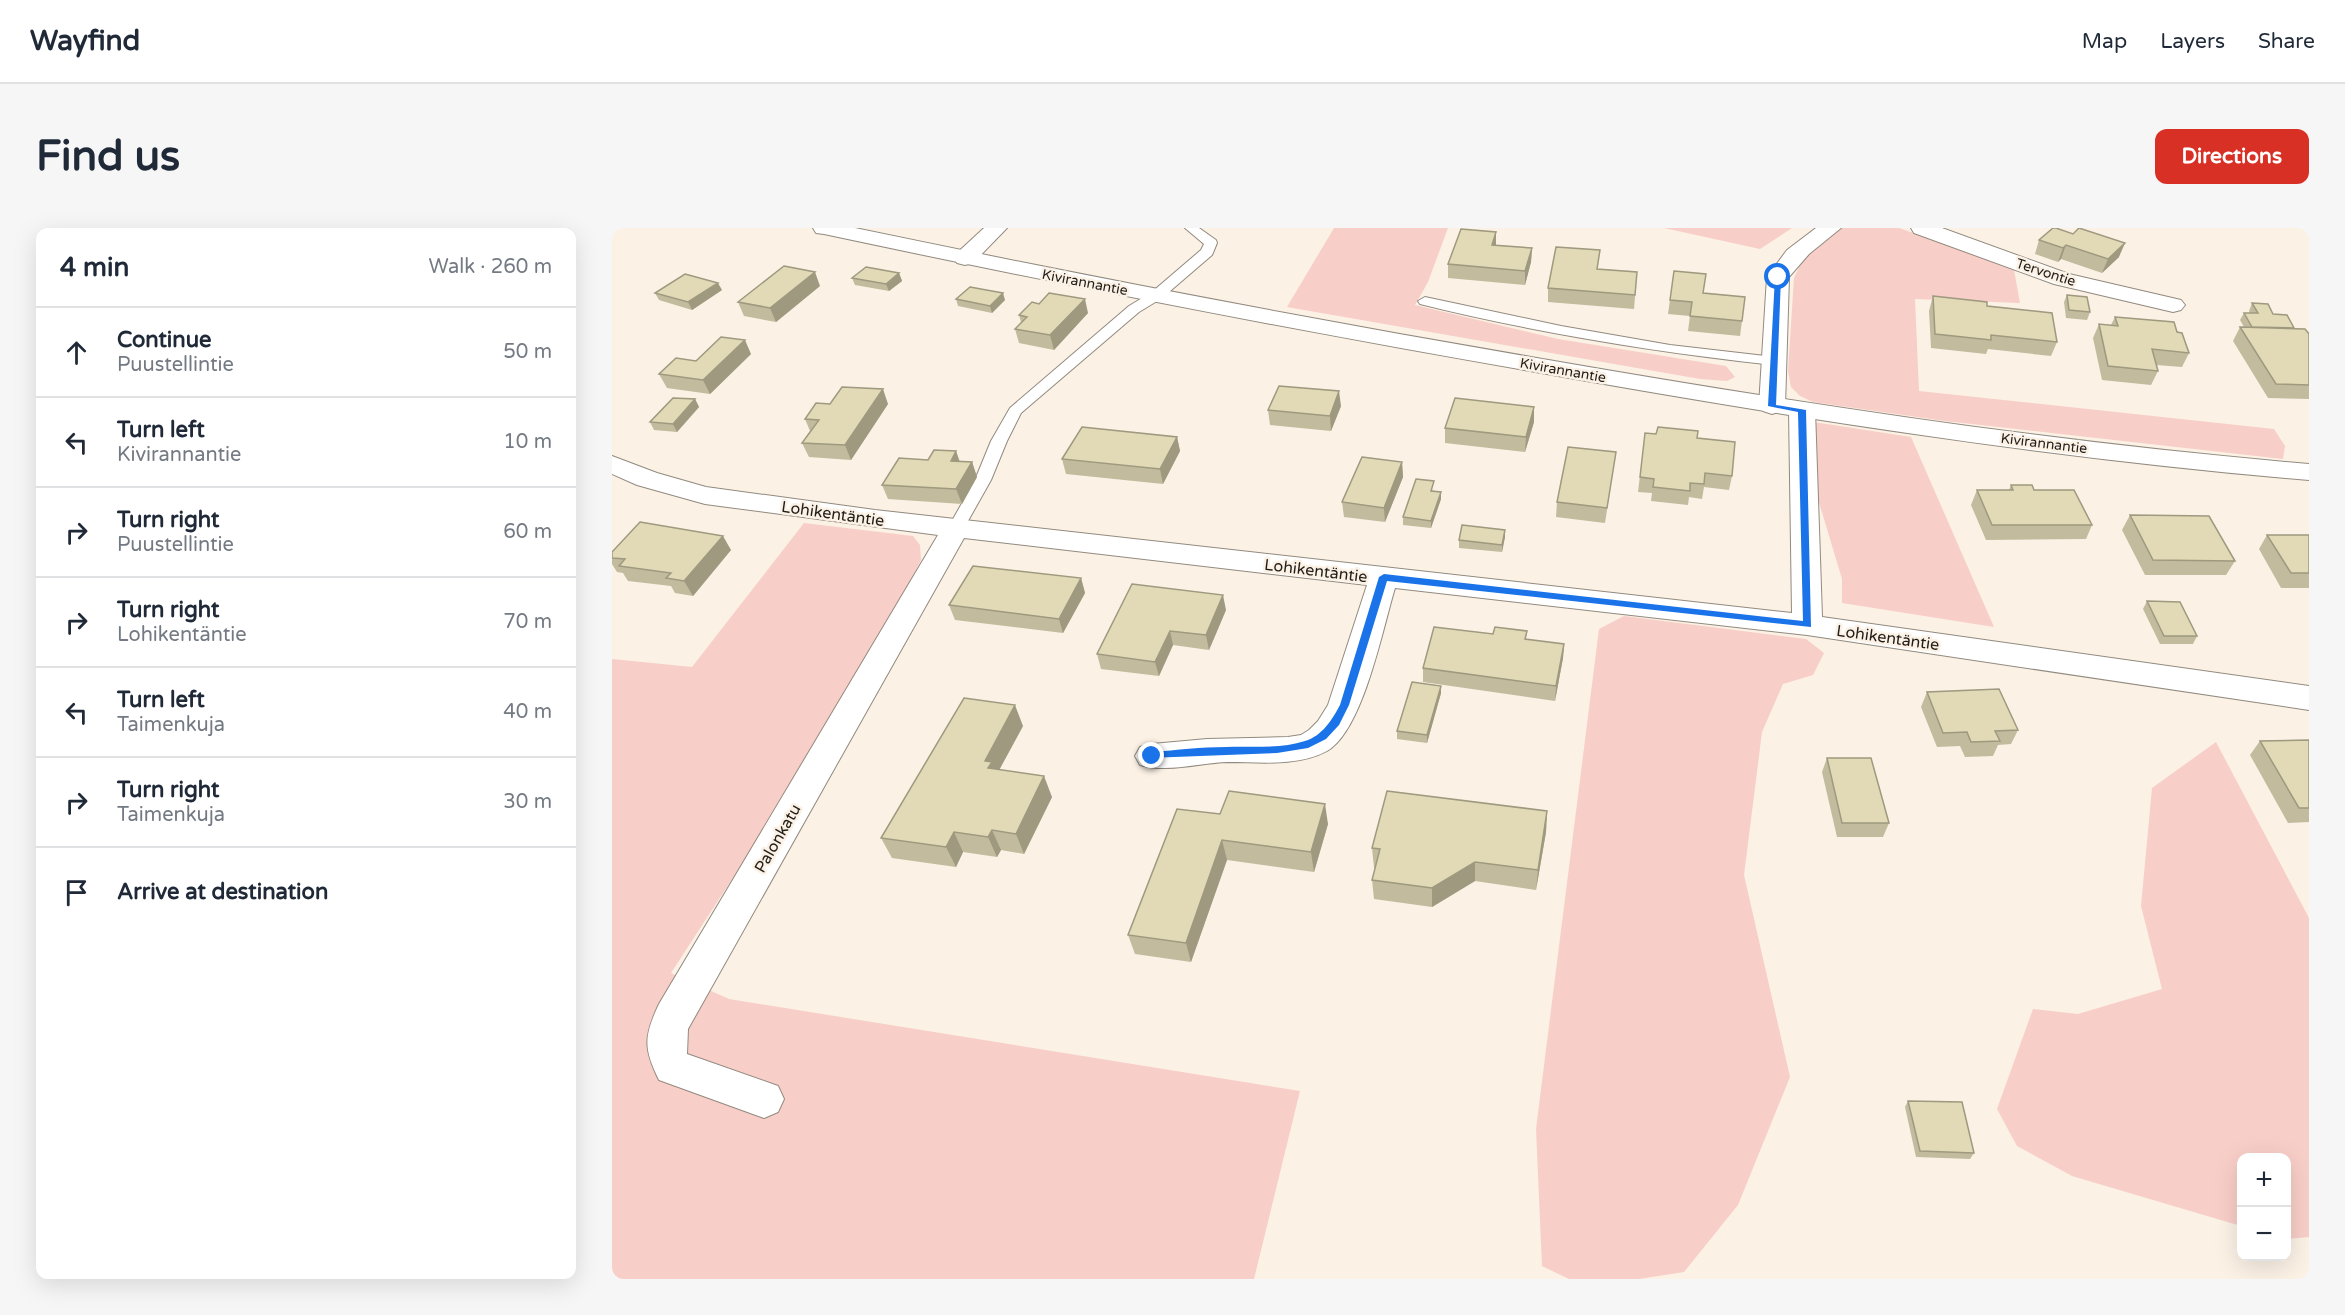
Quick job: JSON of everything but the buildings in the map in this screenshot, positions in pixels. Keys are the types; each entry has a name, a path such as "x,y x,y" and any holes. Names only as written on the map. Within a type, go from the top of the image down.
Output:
{"street":[{"name":"Kivirannantie","path":"824,228 964,258 1397,341 1772,406 2025,442 2309,472"},
{"path":"964,258 996,228"},
{"path":"1772,406 1778,277 1787,262 1801,248 1830,228"},
{"name":"Tervontie","path":"1922,228 2062,279 2173,305"},
{"path":"1802,410 1808,625"},
{"name":"Lohikentäntie","path":"612,464 647,479 705,495 956,528 1808,625 2309,698"},
{"name":"Palonkatu","path":"764,1100 672,1067 665,1049 666,1033 679,1006 956,528"},
{"path":"1152,756 1203,751 1277,749 1308,744 1323,736 1335,723 1344,705 1384,577"}],"lane":[{"path":"956,528 983,480 999,441 1016,411 1134,309 1157,295 1207,252 1212,243 1191,228"},
{"path":"1425,301 1561,330 1670,349 1774,361"}],"shaded area":[{"path":"1334,228 1448,228 1428,282 1415,305 1558,339 1726,366 1735,377 1727,381 1700,379 1287,307"},
{"path":"1664,228 1792,228 1760,249"},
{"path":"1842,228 1899,228 2006,265 2014,270 2020,303 1915,299 1919,391 2274,429 2285,446 2283,459 1945,421 1813,402 1800,396 1791,387 1788,371 1794,278 1803,259"},
{"path":"1794,419 1911,437 1994,627 1842,603 1842,579"},
{"path":"804,523 913,536 920,545 921,560 853,693 671,973 729,999 1300,1091 1254,1279 612,1279 612,659 692,667"},
{"path":"1624,616 1806,639 1824,653 1813,675 1783,684 1762,732 1744,875 1790,1077 1738,1205 1684,1272 1639,1279 1569,1279 1542,1266 1536,1129 1599,629"},
{"path":"2216,742 2309,918 2309,1237 2291,1239 2291,1153 2237,1153 2237,1225 2072,1176 2017,1146 1997,1109 2033,1009 2078,1014 2162,989 2141,906 2152,788"}],"route":[{"path":"1152,756 1203,751 1277,749 1308,744 1323,736 1335,723 1344,705 1384,577 1808,625 1802,410 1772,406 1778,277"}]}
